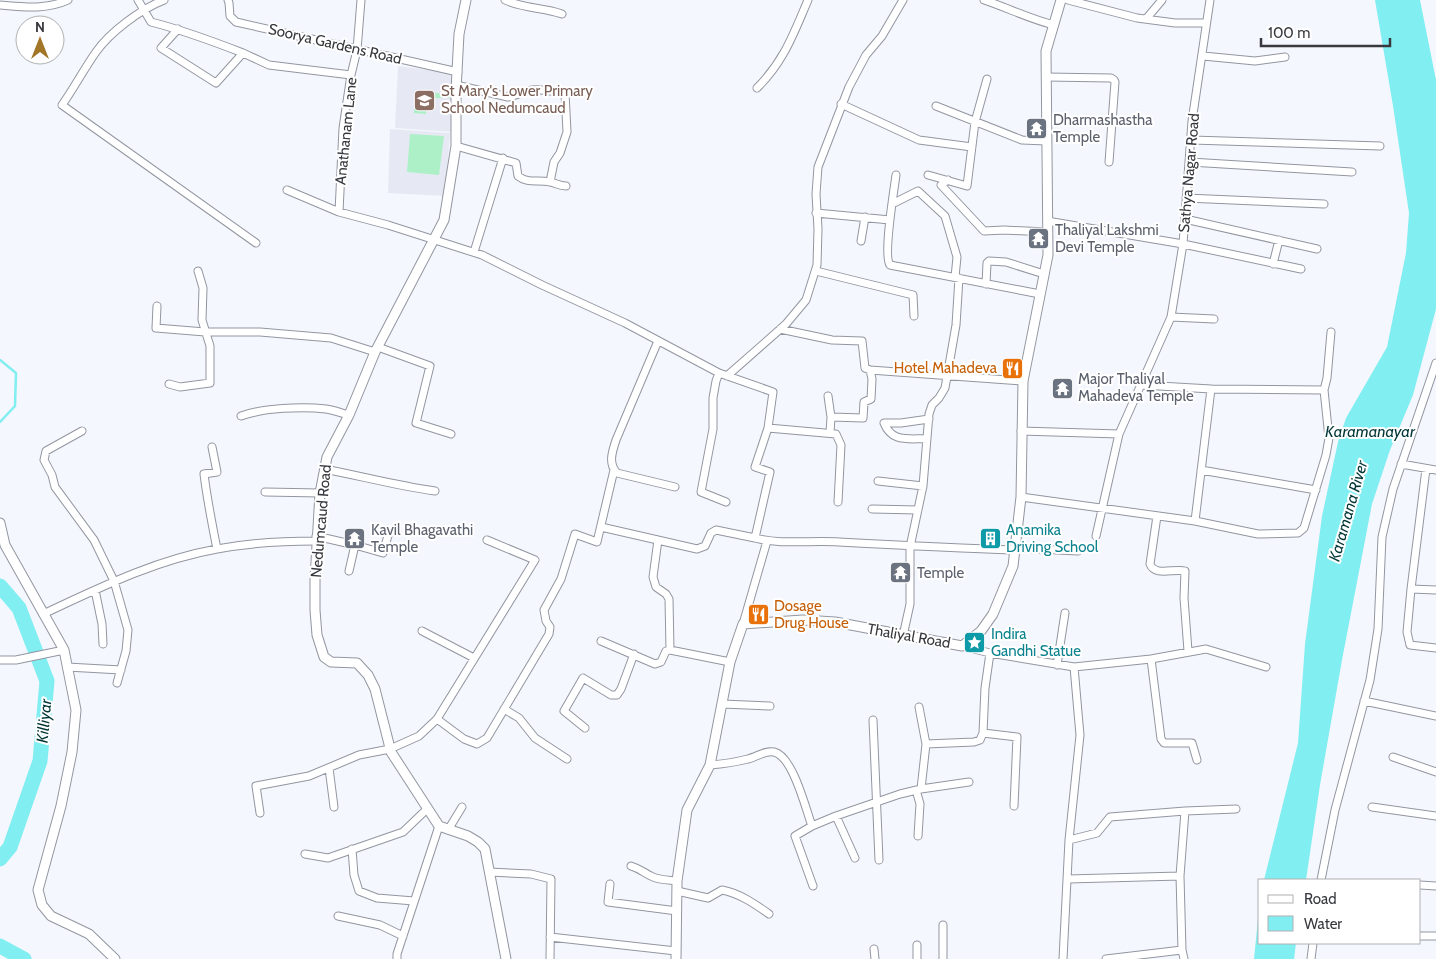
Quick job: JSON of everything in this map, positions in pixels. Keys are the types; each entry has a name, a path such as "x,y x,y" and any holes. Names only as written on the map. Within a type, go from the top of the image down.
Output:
{"street":[{"path":"0,6 42,8 68,0"},
{"path":"138,0 151,22 178,29 269,64 351,75"},
{"path":"164,0 143,11 116,31 96,51 79,81 62,105 256,243"},
{"name":"Soorya Gardens Road","path":"228,0 230,3 230,16 236,22 458,72"},
{"name":"Anathanam Lane","path":"339,212 343,128 357,50 362,0"},
{"name":"Nedumcaud Road","path":"438,826 390,749 375,689 368,675 357,663 331,662 324,658 317,635 315,610 316,539 320,493 327,457 349,415 376,350 444,220 456,146 456,85 459,34 466,0"},
{"path":"505,0 524,7 550,10 562,14"},
{"path":"757,88 772,73 784,54 808,0"},
{"path":"727,376 780,329 800,309 806,300 816,271 818,167 849,86 866,55 882,36 903,0"},
{"path":"984,0 1034,20 1054,25"},
{"name":"Thaliyal Road","path":"743,624 803,620 835,622 962,646 980,631 992,614 1013,566 1021,497 1023,381 1048,254 1046,51 1061,0"},
{"path":"1068,0 1146,19 1175,23 1206,23"},
{"path":"1146,19 1162,0"},
{"name":"Sathya Nagar Road","path":"1047,221 1183,244 1192,121 1210,0"},
{"path":"178,29 161,48 216,83 243,53"},
{"path":"1203,56 1255,61 1285,57"},
{"path":"1046,77 1111,78 1114,80 1109,162"},
{"path":"928,174 967,186 975,122 987,79"},
{"path":"456,85 508,97 530,90 565,93 567,132 560,153 554,162 550,182"},
{"path":"841,104 919,140 972,147"},
{"path":"936,106 1022,140 1046,141"},
{"path":"1192,140 1380,146"},
{"path":"456,146 516,163 518,176 523,180 550,182 558,186 566,186"},
{"path":"474,252 503,158"},
{"path":"1190,162 1352,172"},
{"path":"896,175 890,220 888,264 1040,294"},
{"path":"948,180 941,185 984,231 1047,232"},
{"path":"287,190 339,212 474,252 625,323 719,373 773,392 768,428 755,467 770,472 755,538"},
{"path":"892,204 918,191 945,216 957,257 956,325 945,388 932,405 929,418 923,486 910,547 910,604 903,636"},
{"path":"1186,198 1324,204"},
{"path":"816,213 890,220"},
{"path":"861,242 864,217"},
{"path":"1184,219 1317,249"},
{"path":"1273,264 1279,240"},
{"path":"1096,536 1119,434 1171,317 1183,244 1300,269"},
{"path":"986,284 987,263 990,261 1006,262 1044,274"},
{"path":"169,384 180,387 210,383 210,346 202,320 203,288 198,271"},
{"path":"816,271 913,295 914,316"},
{"path":"156,306 156,328 205,332 260,332 331,338 430,366 416,423 451,434"},
{"path":"1171,317 1214,319"},
{"path":"780,329 832,340 862,341 865,368 870,370 1023,381"},
{"path":"1021,497 1195,521 1258,534 1298,532 1304,528 1307,522 1329,438 1324,390 1331,332"},
{"path":"437,719 464,739 477,744 486,738 549,634 550,627 546,621 544,610 562,579 576,534 597,542 614,470 611,455 658,341"},
{"path":"1321,879 1335,810 1370,680 1378,629 1382,537 1393,489 1436,363"},
{"path":"831,417 863,418 864,402 871,399 872,379 870,370"},
{"path":"719,373 714,398 713,429 701,492 726,502"},
{"path":"1142,384 1211,389 1324,390"},
{"path":"1195,521 1211,389"},
{"path":"828,396 831,417 830,433"},
{"path":"241,416 250,413 305,408 328,409 349,415"},
{"path":"927,439 893,436 887,431 884,423 901,423 929,418"},
{"path":"768,428 836,434 841,445 838,502"},
{"path":"82,431 46,451 44,460 52,475 55,487 94,540 114,581 128,630 126,651 117,683"},
{"path":"1021,431 1119,434"},
{"path":"212,447 217,472 204,474 217,549"},
{"path":"1401,464 1436,470"},
{"path":"324,469 406,487 435,491"},
{"path":"1426,469 1407,632 1410,645 1436,648"},
{"path":"614,470 617,473 674,487"},
{"path":"1201,470 1316,490"},
{"path":"878,480 923,486"},
{"path":"265,492 320,493"},
{"path":"872,509 918,510"},
{"path":"1157,516 1150,552 1150,564 1157,571 1185,571 1184,598 1188,652"},
{"path":"0,524 6,546 64,650 76,710 72,752 61,806 38,890 42,905 51,916 90,934 115,959"},
{"path":"601,527 697,549 705,546 711,533 716,530 767,541 837,542 910,547 1078,550"},
{"path":"43,614 114,581 155,566 217,549 316,539 355,545 383,553 389,532"},
{"path":"260,813 256,786 308,776 360,755 390,749 419,736 437,719 535,560 486,540"},
{"path":"658,540 653,578 656,587 670,599 670,650"},
{"path":"550,937 676,955 677,886 687,810 710,766 730,662 767,541"},
{"path":"349,571 355,545"},
{"path":"1411,589 1436,590"},
{"path":"94,590 102,624 103,644"},
{"path":"1057,665 1065,613"},
{"path":"422,630 474,658"},
{"path":"601,641 655,664 661,662 666,651 670,650 730,662"},
{"path":"962,646 990,653 1074,667 1152,659 1206,649 1266,667"},
{"path":"0,660 16,660 64,650"},
{"path":"926,744 974,742 982,738 985,688 990,653"},
{"path":"586,728 564,711 583,678 612,695 617,695 622,689 634,654"},
{"path":"1152,659 1161,739 1164,743 1192,743 1197,760"},
{"path":"67,667 121,670"},
{"path":"1063,959 1069,840 1080,735 1074,667"},
{"path":"1364,700 1436,716"},
{"path":"722,704 770,706"},
{"path":"918,836 920,804 917,799 926,744 919,707"},
{"path":"504,709 519,718 535,738 567,759"},
{"path":"873,720 879,860"},
{"path":"983,733 1016,737 1014,806"},
{"path":"710,766 774,752 792,770 812,826"},
{"path":"1393,757 1436,772"},
{"path":"329,768 334,807"},
{"path":"813,886 795,836 812,826 836,816 900,794 918,789 969,782"},
{"path":"448,830 462,807"},
{"path":"1372,808 1436,816"},
{"path":"305,854 328,858 403,832 427,809"},
{"path":"1069,840 1097,833 1110,817 1236,809"},
{"path":"1184,959 1182,950 1180,876 1185,811"},
{"path":"836,816 855,858"},
{"path":"397,959 438,826 468,836 485,849 506,959"},
{"path":"352,849 354,875 359,891 377,898 414,902"},
{"path":"631,866 708,898 722,890 727,891 750,901 768,914"},
{"path":"489,872 531,874 551,879 550,959"},
{"path":"1068,879 1180,876"},
{"path":"610,884 608,902 677,911"},
{"path":"1421,885 1436,886"},
{"path":"338,916 380,925 403,936"},
{"path":"943,925 943,959"},
{"path":"1421,936 1436,936"},
{"path":"1311,959 1312,944"},
{"path":"917,945 917,959"},
{"path":"874,949 874,959"},
{"path":"1106,959 1182,950"}],"shaded area":[{"name":"St Mary's Lower Primary School Nedumcaud","path":"398,66 451,73 453,132 395,128"},
{"path":"390,129 450,133 445,196 388,193"}],"green space":[{"path":"422,92 449,94 450,98 427,98 426,114 414,113 414,102 422,102"},
{"path":"410,134 444,136 439,175 407,172"}],"water":[{"name":"Karamanayar","path":"1375,0 1420,0 1436,80 1436,309 1413,395 1390,450 1372,504 1320,785 1306,879 1264,879 1298,743 1305,644 1322,516 1338,442 1346,418 1387,347 1406,253 1409,213"},
{"path":"1258,919 1258,944 1296,944 1294,959 1254,959"}],"waterway":[{"path":"0,360 16,373 15,406 0,422"},
{"name":"Killiyar","path":"0,586 19,608 47,681 40,761 10,847 0,859"},
{"name":"Killiyar","path":"0,946 24,959"}],"place":[{"name":"St Mary's Lower Primary School Nedumcaud","path":"425,100"},
{"name":"Dharmashastha Temple","path":"1037,129"},
{"name":"Thaliyal Lakshmi Devi Temple","path":"1039,239"},
{"name":"Hotel Mahadeva","path":"1013,368"},
{"name":"Major Thaliyal Mahadeva Temple","path":"1062,388"},
{"name":"Kavil Bhagavathi Temple","path":"355,539"},
{"name":"Anamika Driving School","path":"990,539"},
{"name":"Temple","path":"901,573"},
{"name":"Dosage Drug House","path":"758,615"},
{"name":"Indira Gandhi Statue","path":"975,643"}],"water label":[{"name":"Karamana River","path":"1348,511"}]}
